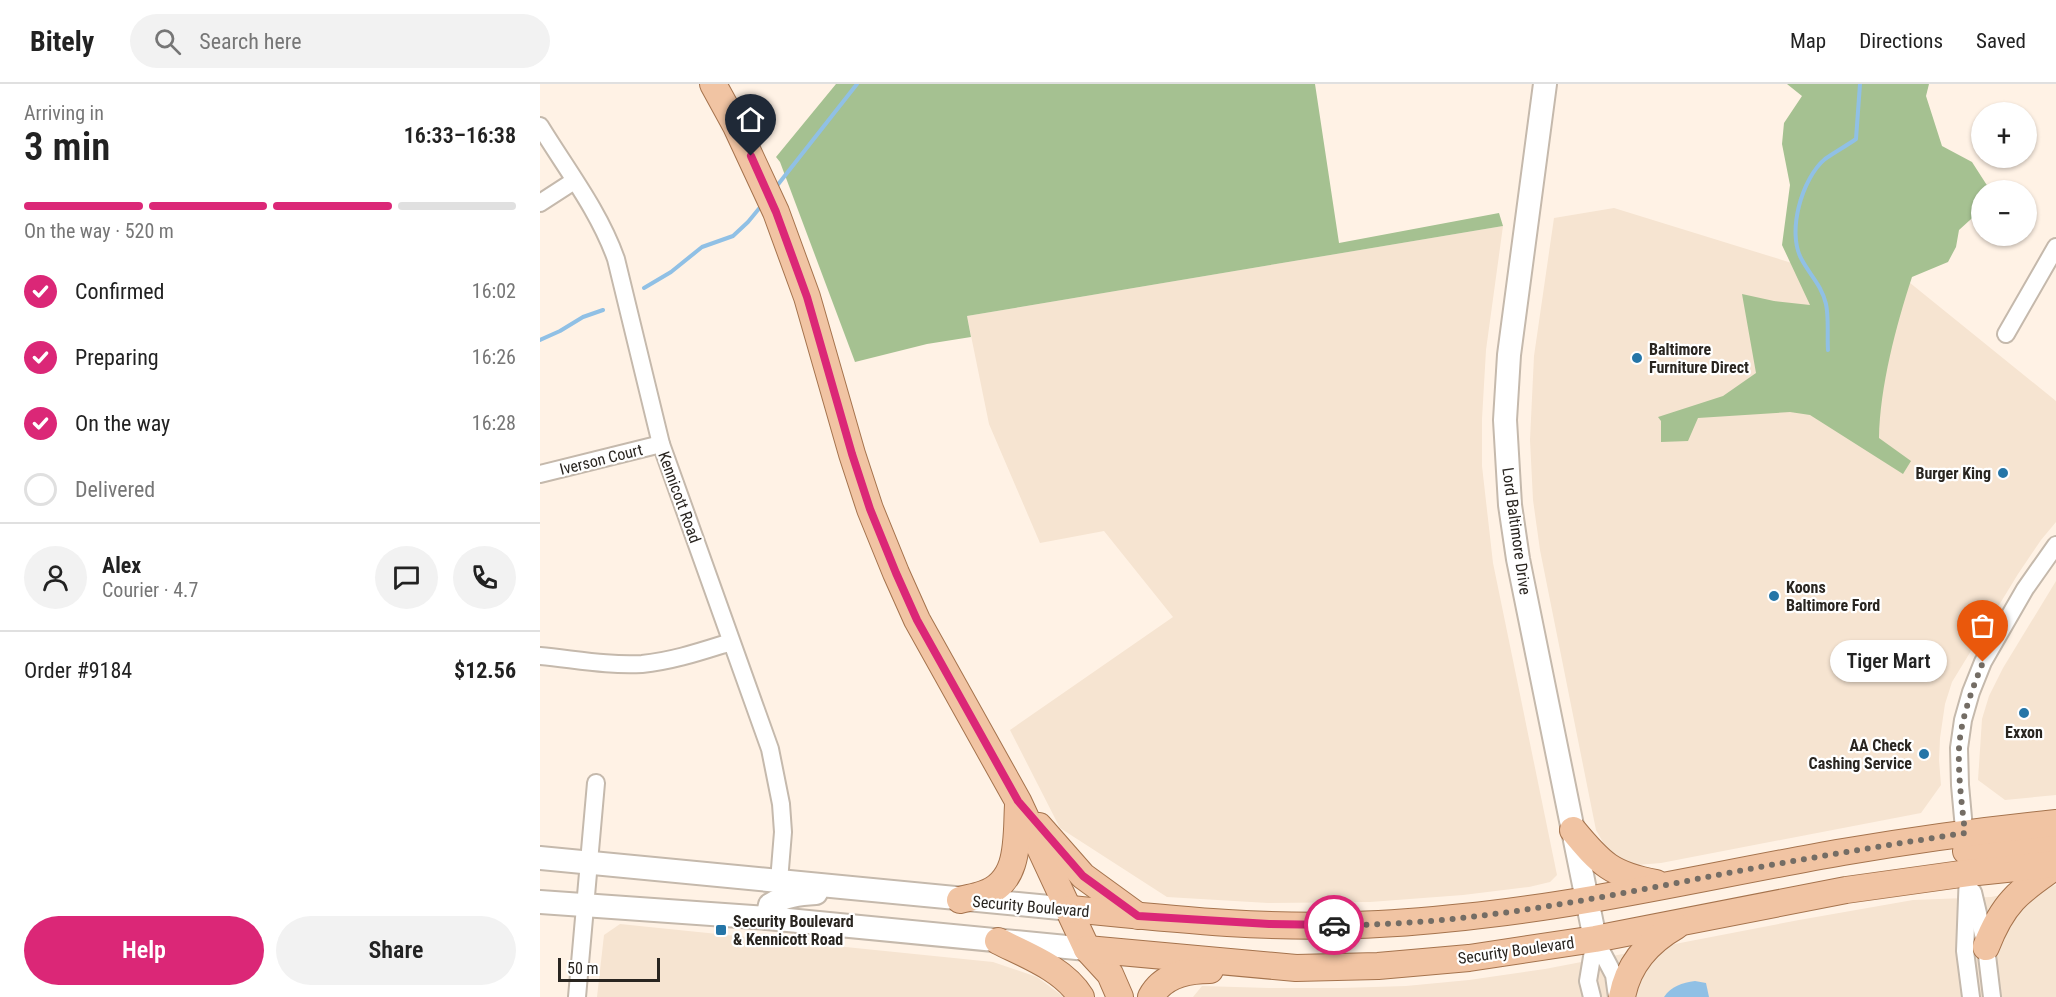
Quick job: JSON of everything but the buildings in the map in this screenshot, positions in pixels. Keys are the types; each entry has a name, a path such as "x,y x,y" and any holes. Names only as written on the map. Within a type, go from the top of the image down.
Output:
{"main road":[{"path":"712,84 736,126 775,208 807,297 866,498 917,620 1018,801 1087,949 1110,974 1120,997"},
{"path":"960,900 984,894 1003,881 1014,864 1018,801"},
{"path":"1018,801 1083,876 1138,916"},
{"name":"Security Boulevard","path":"1087,949 1296,968 1378,966 1528,951 1846,890 2056,823"},
{"path":"1573,830 1608,868 1632,878 1668,885"},
{"path":"1966,852 2056,843"},
{"name":"Security Boulevard","path":"1070,909 1138,916 1269,924 1353,925 1465,917 1587,900 1844,852 1966,852 2056,865"},
{"path":"1986,947 2004,910 2017,894 2056,865"},
{"path":"1622,997 1625,983 1644,949 1657,937 1683,921"},
{"path":"998,940 1046,966 1076,989 1081,997"},
{"path":"1087,949 1087,981 1094,997"},
{"path":"1151,997 1157,986 1170,978 1195,970 1296,968"}],"street":[{"name":"Lord Baltimore Drive","path":"1545,84 1509,355 1505,420 1509,505 1595,939 1614,975 1617,997"},
{"name":"Kennicott Road","path":"540,126 596,214 608,235 616,259 661,444 770,749 781,804 783,832 779,881"},
{"path":"540,203 574,181"},
{"path":"2006,334 2056,247"},
{"name":"Iverson Court","path":"540,474 661,444"},
{"path":"1971,997 1965,951 1966,852 1960,784 1959,748 1963,720 1983,662 2025,589 2056,545"},
{"path":"540,656 640,664 667,661 731,642"},
{"path":"577,997 596,783"},
{"path":"1966,852 1986,947 1992,997"},
{"name":"Security Boulevard","path":"540,858 1070,909"},
{"path":"767,918 770,905 789,896 868,890"},
{"name":"Security Boulevard","path":"540,902 767,918 1087,949"},
{"name":"Lord Baltimore Drive","path":"1592,997 1588,981 1595,939"}],"shaded area":[{"path":"1614,208 1876,289 1899,274 2056,401 2056,522 2018,574 1952,682 1945,704 1940,738 1941,785 1921,813 1661,863 1637,865 1619,858 1604,844 1596,830 1540,550 1533,500 1530,440 1534,356 1554,218"},
{"path":"1503,226 1486,350 1482,466 1493,563 1557,875 1550,882 1529,887 1370,902 1268,903 1167,897 1060,828 1010,730 1173,617 1104,531 1040,543 989,424 967,316"},
{"path":"2056,581 2056,795 2005,800 1978,780 1982,719 1989,696 2003,668"},
{"path":"2056,885 2056,997 1193,997 1202,986 1341,988 1406,986 1469,980 1545,969 1913,900 1991,897"},
{"path":"620,924 993,962 1037,977 1064,997 597,997 604,935"}],"green space":[{"path":"836,84 1315,84 1339,243 1499,213 1503,226 967,316 971,337 927,344 855,362 780,162 776,157"},
{"path":"1787,84 1929,84 1926,96 1942,146 1971,161 1971,168 1976,168 1984,180 1971,180 1971,219 1959,230 1956,247 1948,262 1912,277 1895,336 1882,398 1879,438 1911,461 1903,474 1810,415 1790,412 1698,418 1688,441 1661,442 1661,421 1658,417 1723,396 1756,373 1742,294 1774,301 1810,305 1782,245 1790,185 1782,144 1784,123 1802,96"}],"water":[{"path":"1695,981 1706,983 1709,997 1664,997 1677,986"}],"waterway":[{"path":"776,187 857,84"},
{"path":"1828,350 1826,304 1822,292 1797,249 1796,221 1803,192 1817,168 1825,159 1856,139 1860,84"},
{"path":"644,288 671,272 702,247 733,236 762,205"},
{"path":"540,340 583,317 603,310"}],"way so far":[{"path":"1334,925 1465,917 1560,904 1844,852 1965,833 1959,748 1963,720 1983,662"}],"place":[{"name":"Baltimore Furniture Direct","path":"1637,358"},
{"name":"Burger King","path":"2003,473"},
{"name":"Koons Baltimore Ford","path":"1774,596"},
{"name":"Tiger Mart","path":"1983,662"},
{"name":"Exxon","path":"2024,713"},
{"name":"AA Check Cashing Service","path":"1924,754"},
{"name":"Security Boulevard & Kennicott Road","path":"721,930"}],"route":[{"path":"751,156 776,212 807,297 852,454 870,509 896,573 917,620 1018,801 1083,876 1138,916 1203,921 1334,925"}]}
